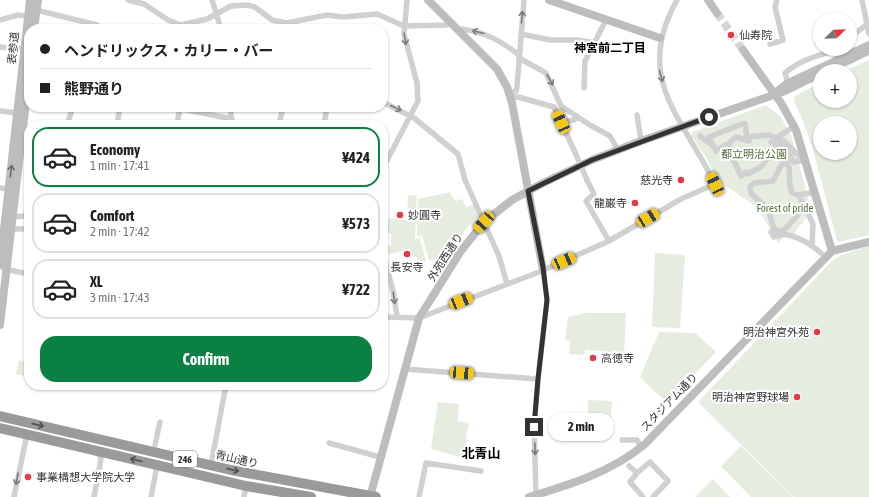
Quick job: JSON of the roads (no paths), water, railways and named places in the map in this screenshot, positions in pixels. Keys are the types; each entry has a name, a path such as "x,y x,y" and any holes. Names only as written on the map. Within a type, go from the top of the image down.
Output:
{"highway":[{"name":"青山通り","path":"0,416 287,482 372,497"},
{"name":"246","path":"0,428 246,486 311,497"},
{"path":"173,468 170,462 174,456"}],"main road":[{"name":"表参道","path":"27,24 30,0"},
{"name":"表参道","path":"35,24 38,0"},
{"path":"428,0 497,69 510,96 543,270"},
{"path":"549,0 561,2 606,20 660,38"},
{"path":"708,0 717,13"},
{"name":"外苑西通り","path":"774,94 788,83 869,45"},
{"name":"表参道","path":"0,325 5,228 4,188 17,113 24,49"},
{"path":"743,50 790,117 800,139 832,251 869,242"},
{"path":"841,64 869,51"},
{"name":"外苑西通り","path":"372,497 380,457 419,318 461,250 484,222 502,206 567,171 641,141 786,91 813,78"},
{"name":"表参道","path":"5,228 13,217 24,120"},
{"name":"スタジアム通り","path":"532,496 610,468 624,460 641,447 832,251"}],"street":[{"path":"128,0 144,4 168,20 178,24"},
{"path":"212,0 219,24"},
{"path":"388,158 409,115 417,104 418,91 407,47 404,26 406,0"},
{"path":"510,96 516,91 517,87 524,0"},
{"path":"388,317 419,318 543,270 617,237 681,199 715,184 672,109 659,68 660,38 677,0"},
{"path":"770,44 783,40 775,7 777,0"},
{"path":"860,1 868,23 869,34"},
{"path":"185,24 207,19 231,6 247,5 255,7 272,20 287,23 327,15 343,17 377,14 404,26 447,25 450,23"},
{"path":"36,10 94,24"},
{"path":"0,20 18,15 28,16"},
{"path":"584,88 585,61 606,20"},
{"path":"857,32 868,23"},
{"path":"459,31 462,29 492,36 519,57 546,73 561,106 610,136 618,150"},
{"path":"521,34 550,40 578,40 595,43"},
{"path":"0,47 24,49"},
{"path":"788,83 785,73 793,66 807,58 815,56"},
{"path":"510,96 554,107 594,194 586,201 609,241"},
{"path":"388,104 409,115 458,154 465,180 499,256 507,284"},
{"path":"0,111 17,113"},
{"path":"195,112 225,120"},
{"path":"637,114 641,141"},
{"path":"561,122 574,120 577,116"},
{"path":"715,148 709,138 710,136 745,124 747,137 769,135 784,141 800,159 793,162 792,158 782,164 773,181 754,183 750,186 752,196 768,209 774,229 771,232 774,237 783,232 800,212 802,206 799,197"},
{"path":"742,138 746,130"},
{"path":"771,142 779,139 790,130"},
{"path":"700,136 715,148 716,151 725,145 727,146 741,176 746,172 748,174 754,172 762,166 779,139"},
{"path":"715,148 729,143 736,137 748,141 766,137 771,142 773,150"},
{"path":"729,143 733,154 744,171 758,168 778,146 783,145 791,154 787,161 789,168 790,190 799,197 813,224 812,246"},
{"path":"799,197 810,193"},
{"path":"13,217 24,216"},
{"path":"5,228 24,230"},
{"path":"783,232 797,237 821,253"},
{"path":"2,267 24,273"},
{"path":"532,496 534,427 547,300 543,270"},
{"path":"388,272 393,291 396,316"},
{"path":"405,369 538,379"},
{"path":"211,465 225,390"},
{"path":"155,445 160,422"},
{"path":"14,497 27,434"},
{"path":"622,440 637,440 641,447"},
{"path":"329,443 380,457"},
{"path":"94,497 101,459 98,451"},
{"path":"644,497 630,482 637,473 650,462 668,482 653,497"},
{"path":"419,497 426,463 481,472"},
{"path":"629,466 637,473"},
{"path":"151,497 156,471"},
{"path":"244,497 246,486"}],"tunnel":[{"path":"717,13 743,50"}],"place":[{"name":"仙寿院","path":"731,35"},
{"name":"慈光寺","path":"681,180"},
{"name":"龍巌寺","path":"635,203"},
{"name":"妙圓寺","path":"400,215"},
{"name":"長安寺","path":"407,254"},
{"name":"明治神宮外苑","path":"817,332"},
{"name":"高徳寺","path":"593,358"},
{"name":"明治神宮野球場","path":"797,397"},
{"name":"事業構想大学院大学","path":"28,477"}],"district":[{"name":"神宮前二丁目","path":"610,48"},
{"name":"北青山","path":"481,453"}],"park label":[{"name":"都立明治公園","path":"754,154"},
{"name":"Forest of pride","path":"785,208"}]}
